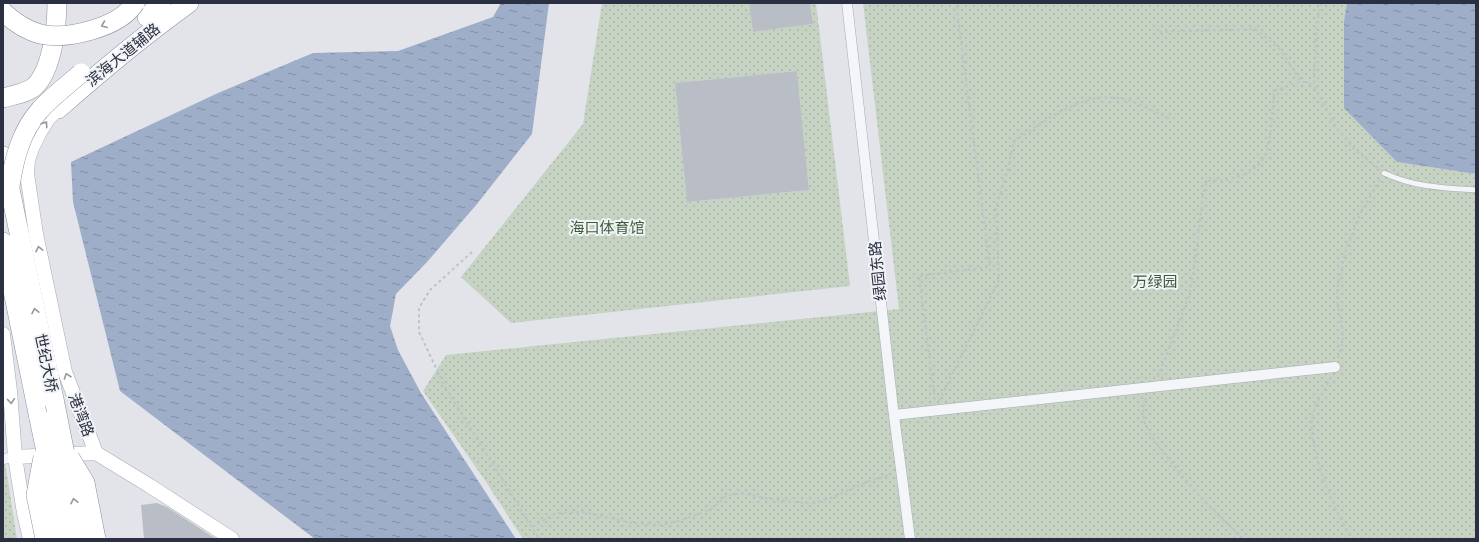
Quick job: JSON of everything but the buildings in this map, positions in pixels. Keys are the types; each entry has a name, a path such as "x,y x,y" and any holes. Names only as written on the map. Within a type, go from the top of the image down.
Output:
{"highway":[{"path":"3,98 29,90 35,86 46,68 56,28 57,3"},
{"path":"3,12 15,23 28,30 46,34 79,33 106,25 122,16 135,3"},
{"path":"10,186 19,144 26,128 34,117 46,104 147,17 161,3"},
{"path":"147,17 157,14 173,3"},
{"name":"滨海大道辅路","path":"58,109 114,60 158,25 189,3"},
{"path":"46,68 58,109"},
{"path":"35,86 58,109"},
{"name":"世纪大桥","path":"3,156 10,186 54,447 64,539"},
{"name":"世纪大桥","path":"3,242 29,361 82,539"},
{"path":"45,539 36,495 54,447 85,483 96,539"}],"street":[{"name":"绿园东路","path":"847,3 894,416 910,539"},
{"name":"港湾路","path":"58,109 48,119 32,148 28,160 27,174 36,234 65,372 96,453 232,539"},
{"path":"3,334 10,391 9,458 30,539"},
{"path":"894,416 1335,367"},
{"path":"9,458 96,453"}],"lane":[{"path":"1384,173 1398,180 1419,185 1476,190"}],"path":[{"path":"934,400 919,276 990,267 956,3"},
{"path":"1321,3 1317,22 1314,85 1337,129 1356,150 1384,173 1360,214 1345,253 1337,290 1337,302 1343,330 1342,345 1335,367 1313,412 1311,428 1314,445 1328,493 1353,539"},
{"path":"1160,32 1255,29 1280,49 1301,81"},
{"path":"1243,539 1203,500 1161,450 1149,432 1144,421 1143,407 1147,395 1153,387 1189,296 1196,262 1203,194 1207,181 1228,180 1248,172 1260,163 1267,151 1272,129 1274,92 1301,81 1314,85"},
{"path":"935,408 999,280 996,207 1007,173 1014,141 1062,110 1096,98 1124,99 1169,118"},
{"path":"472,252 430,290 419,308 419,332 445,387 539,539"},
{"path":"532,527 556,513 583,512 632,523 661,525 682,520 710,510 726,496 742,494 780,501 811,504 834,497 864,483 901,471"}],"green space":[{"name":"海口体育馆","path":"602,3 749,3 753,32 813,24 810,3 816,3 850,286 511,323 461,277 583,124","holes":["797,71 809,190 687,202 675,83"]},
{"name":"万绿园","path":"863,3 1349,3 1397,162 1476,174 1476,539 523,539 486,482 423,391 446,355 899,309"},
{"path":"3,449 17,539 3,539"}],"water":[{"path":"501,3 549,3 532,134 477,204 427,262 396,294 390,326 398,350 421,393 516,539 315,539 120,391 73,202 71,162 218,93 313,53 398,51 493,17"},
{"path":"1347,3 1476,3 1476,174 1397,162 1344,108 1344,22"}]}
